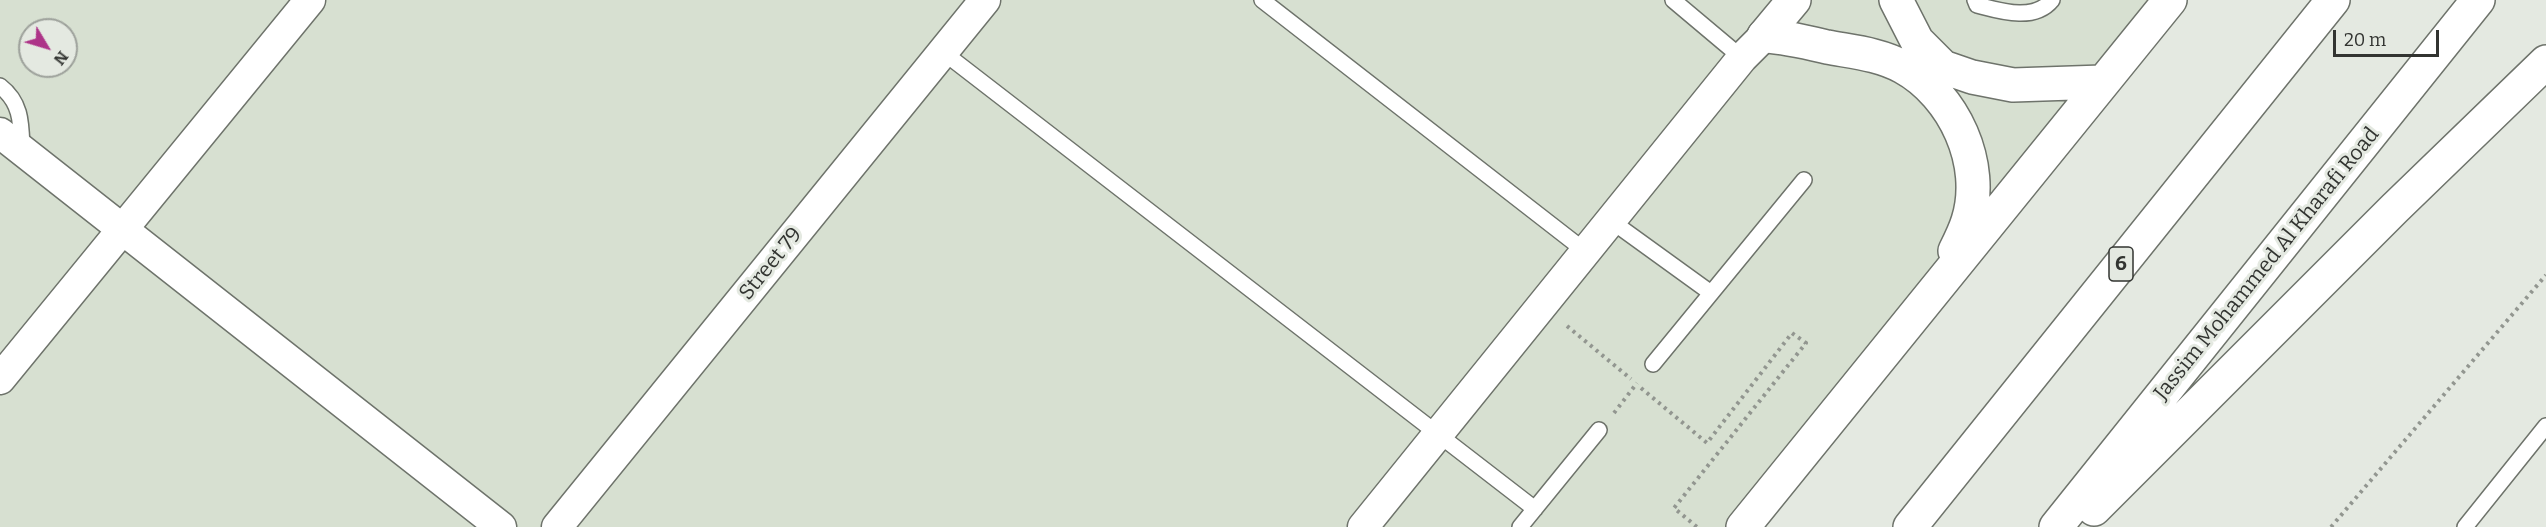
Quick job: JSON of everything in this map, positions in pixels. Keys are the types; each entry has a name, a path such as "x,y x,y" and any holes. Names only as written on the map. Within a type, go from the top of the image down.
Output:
{"main road":[{"path":"1753,47 1794,0"},
{"path":"1896,0 1917,41 1943,67 1972,77 2013,85 2102,82"},
{"path":"1743,527 2170,0"},
{"name":"6","path":"1910,527 2333,0"},
{"name":"Jassim Mohammed Al Kharafi Road","path":"2056,527 2478,0"},
{"path":"1753,47 1790,38 1875,56 1903,67 1927,84 1947,106 1962,132 1970,161 1973,191 1969,220 1941,283"},
{"path":"2075,527 2394,209 2546,62"}],"street":[{"path":"0,379 310,0"},
{"name":"Street 79","path":"557,527 985,0"},
{"path":"1363,527 1610,219 1753,47"},
{"path":"11,141 501,527"}],"lane":[{"path":"1262,0 1585,251"},
{"path":"1672,0 1753,47"},
{"path":"1975,0 1977,5 2014,15 2046,7 2052,0"},
{"path":"943,52 1534,509"},
{"path":"0,86 17,105 20,114 11,141"},
{"path":"1653,364 1804,180"},
{"path":"1610,219 1711,293"},
{"path":"2465,527 2546,426"},
{"path":"1520,527 1599,430"}],"path":[{"path":"2331,527 2546,275"},
{"path":"1541,305 1707,443 1792,333 1806,343 1674,508 1697,527"},
{"path":"1599,430 1653,364"}],"shaded area":[{"path":"0,0 2170,0 1743,527 0,527"}]}
